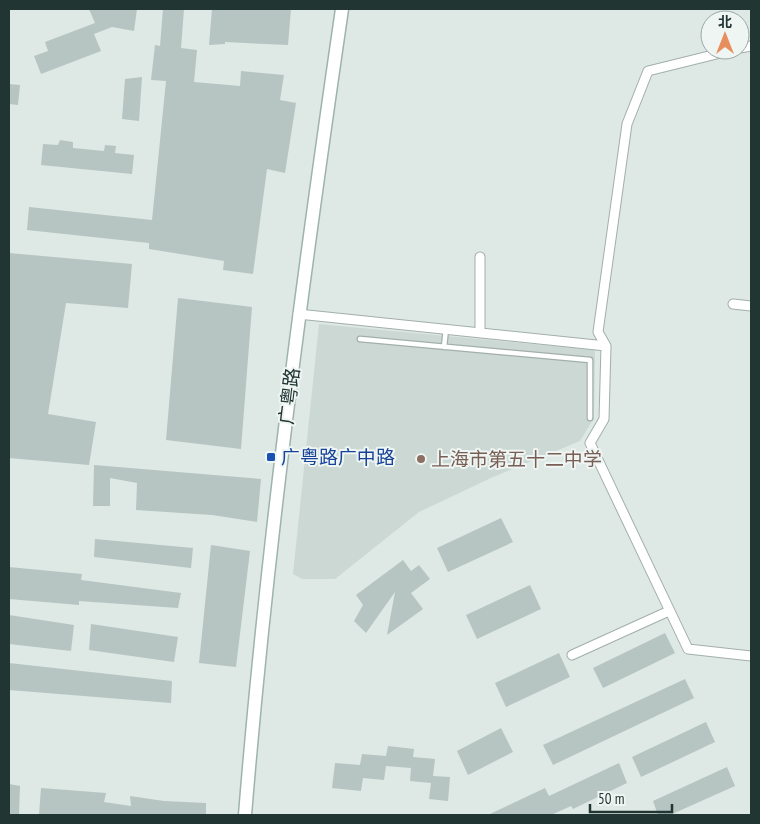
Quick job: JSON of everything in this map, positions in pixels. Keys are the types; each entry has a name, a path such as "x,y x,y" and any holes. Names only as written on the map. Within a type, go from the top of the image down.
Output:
{"main road":[{"name":"广粤路","path":"245,815 256,683 298,314 342,9"}],"street":[{"path":"700,58 648,71 628,124 598,332 606,346 604,419 590,443 688,649 751,656"},
{"path":"480,257 480,332"},
{"path":"733,304 751,306"},
{"path":"298,314 606,346"},
{"path":"572,655 669,611"}],"lane":[{"path":"444,347 446,329"},
{"path":"360,339 590,360 590,418"}],"shaded area":[{"name":"上海市第五十二中学","path":"319,324 595,350 594,418 580,441 493,477 419,512 335,579 302,579 293,574"}],"building":[{"path":"89,9 137,9 134,31 112,27 94,34 101,51 41,74 34,56 48,51 45,42 95,23"},
{"path":"163,9 184,9 181,48 197,50 194,82 240,86 241,71 284,75 280,100 296,103 285,173 267,169 253,274 223,270 224,261 149,249 149,243 27,230 29,207 152,220 166,81 151,80 155,45 160,46"},
{"path":"212,9 291,9 288,45 225,42 225,44 209,45"},
{"path":"142,77 139,121 122,119 125,79"},
{"path":"9,84 20,85 18,105 9,104"},
{"path":"60,140 73,142 73,148 104,151 105,145 116,146 115,153 134,155 132,174 41,165 43,144 58,145"},
{"path":"9,253 132,264 128,308 66,303 48,414 96,422 89,465 9,458"},
{"path":"178,298 252,307 241,449 166,440"},
{"path":"94,465 261,479 257,522 212,515 136,510 137,483 110,478 110,506 93,506"},
{"path":"501,518 513,542 448,572 437,548"},
{"path":"95,539 193,548 191,568 94,557"},
{"path":"211,545 250,551 236,667 199,663"},
{"path":"403,560 411,571 419,565 430,579 411,593 423,609 387,635 395,592 366,633 354,621 363,605 356,595"},
{"path":"9,567 82,574 81,580 181,593 178,608 79,601 79,605 9,599"},
{"path":"530,585 541,609 477,639 466,615"},
{"path":"9,615 74,625 71,651 9,644"},
{"path":"91,624 178,637 174,662 89,650"},
{"path":"665,633 675,653 603,688 593,668"},
{"path":"559,653 570,677 506,707 495,683"},
{"path":"9,663 172,681 171,703 9,690"},
{"path":"685,679 694,698 553,765 543,745"},
{"path":"706,722 715,742 641,777 632,757"},
{"path":"501,728 513,752 468,775 457,751"},
{"path":"388,746 414,749 413,757 435,759 433,776 450,777 448,801 429,799 431,783 410,781 411,768 386,766 384,780 363,778 361,791 332,788 335,763 360,765 362,754 386,756"},
{"path":"619,763 627,783 573,809 571,806 551,815 488,815 545,788 549,796"},
{"path":"727,767 735,786 670,815 658,815 653,801"},
{"path":"9,784 20,786 19,815 9,815"},
{"path":"41,788 106,793 104,802 131,806 130,796 164,801 206,803 206,815 39,815"}],"place":[{"name":"广粤路广中路","path":"271,457"},
{"name":"上海市第五十二中学","path":"421,459"}]}
